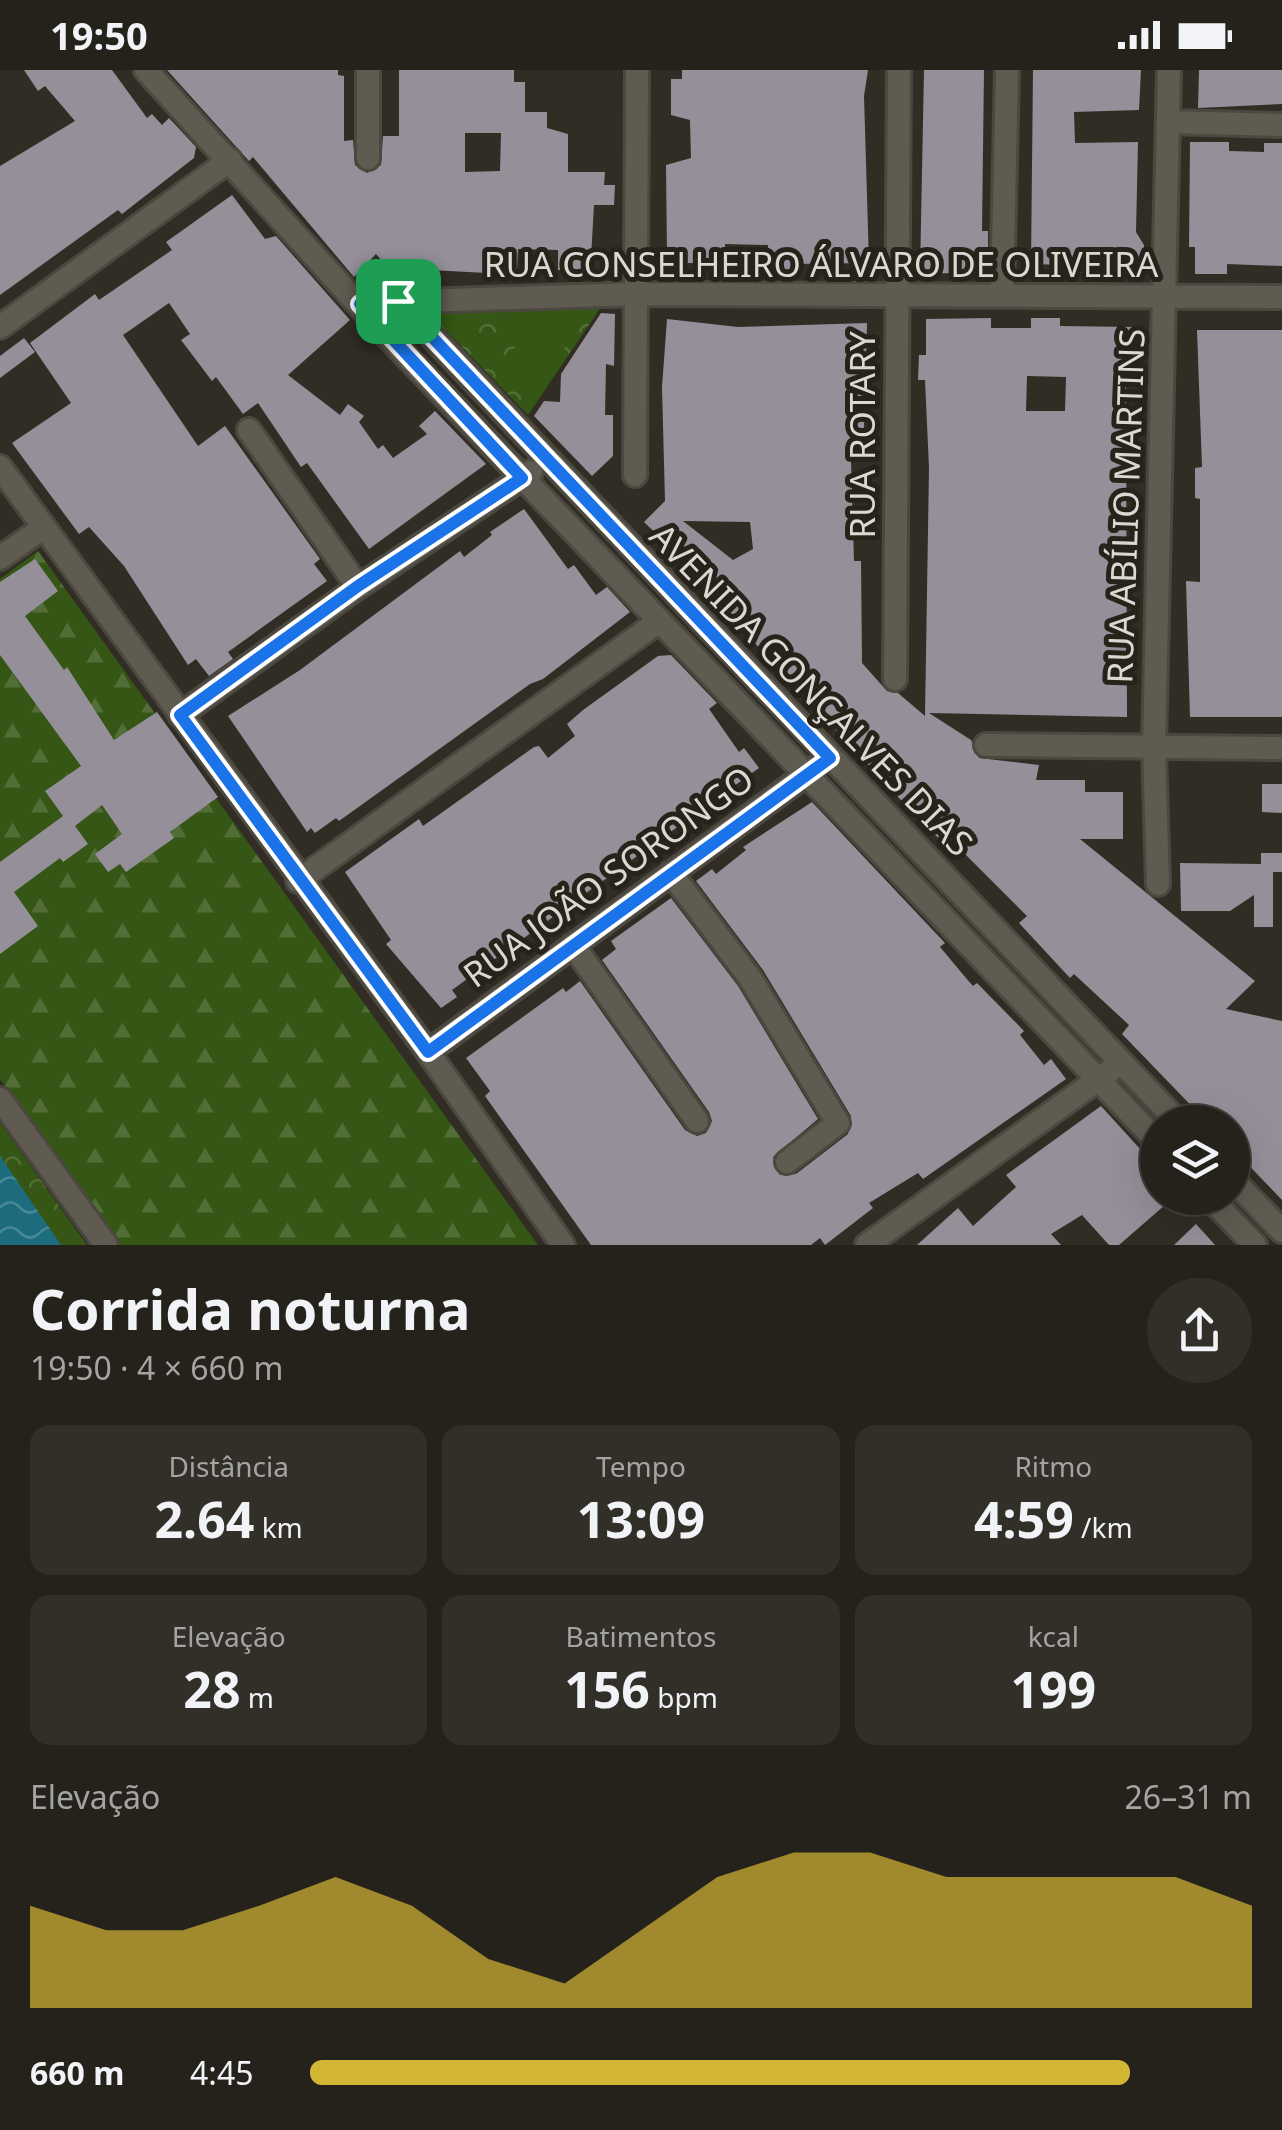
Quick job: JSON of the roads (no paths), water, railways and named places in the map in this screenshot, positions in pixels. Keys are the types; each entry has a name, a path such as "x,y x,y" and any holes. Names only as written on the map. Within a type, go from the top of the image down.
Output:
{"street":[{"name":"AVENIDA GONÇALVES DIAS","path":"146,70 522,478 1140,1123"},
{"path":"368,70 368,158"},
{"path":"635,475 637,70"},
{"name":"RUA ROTARY","path":"895,680 900,70"},
{"path":"1002,296 1007,70"},
{"name":"RUA ABÍLIO MARTINS","path":"1158,884 1154,748 1169,70"},
{"path":"1168,122 1282,126"},
{"path":"0,327 230,160"},
{"name":"RUA CONSELHEIRO ÁLVARO DE OLIVEIRA","path":"360,304 635,294 1282,297"},
{"name":"AVENIDA GONÇALVES DIAS","path":"398,301 546,462 1162,1105"},
{"path":"249,430 358,586"},
{"path":"180,715 358,586 546,462"},
{"path":"0,467 298,881 428,1052 563,1245"},
{"path":"0,558 43,528"},
{"path":"298,881 658,622"},
{"path":"986,745 1282,748"},
{"name":"RUA JOÃO SORONGO","path":"428,1052 830,758"},
{"path":"671,874 750,978 838,1123 787,1162"},
{"path":"573,945 697,1121"},
{"path":"867,1245 1121,1062"},
{"path":"0,1099 106,1245"},
{"path":"1250,1198 1282,1231"},
{"path":"1226,1215 1255,1245"}],"water":[{"path":"0,1156 61,1245 0,1245"}]}
